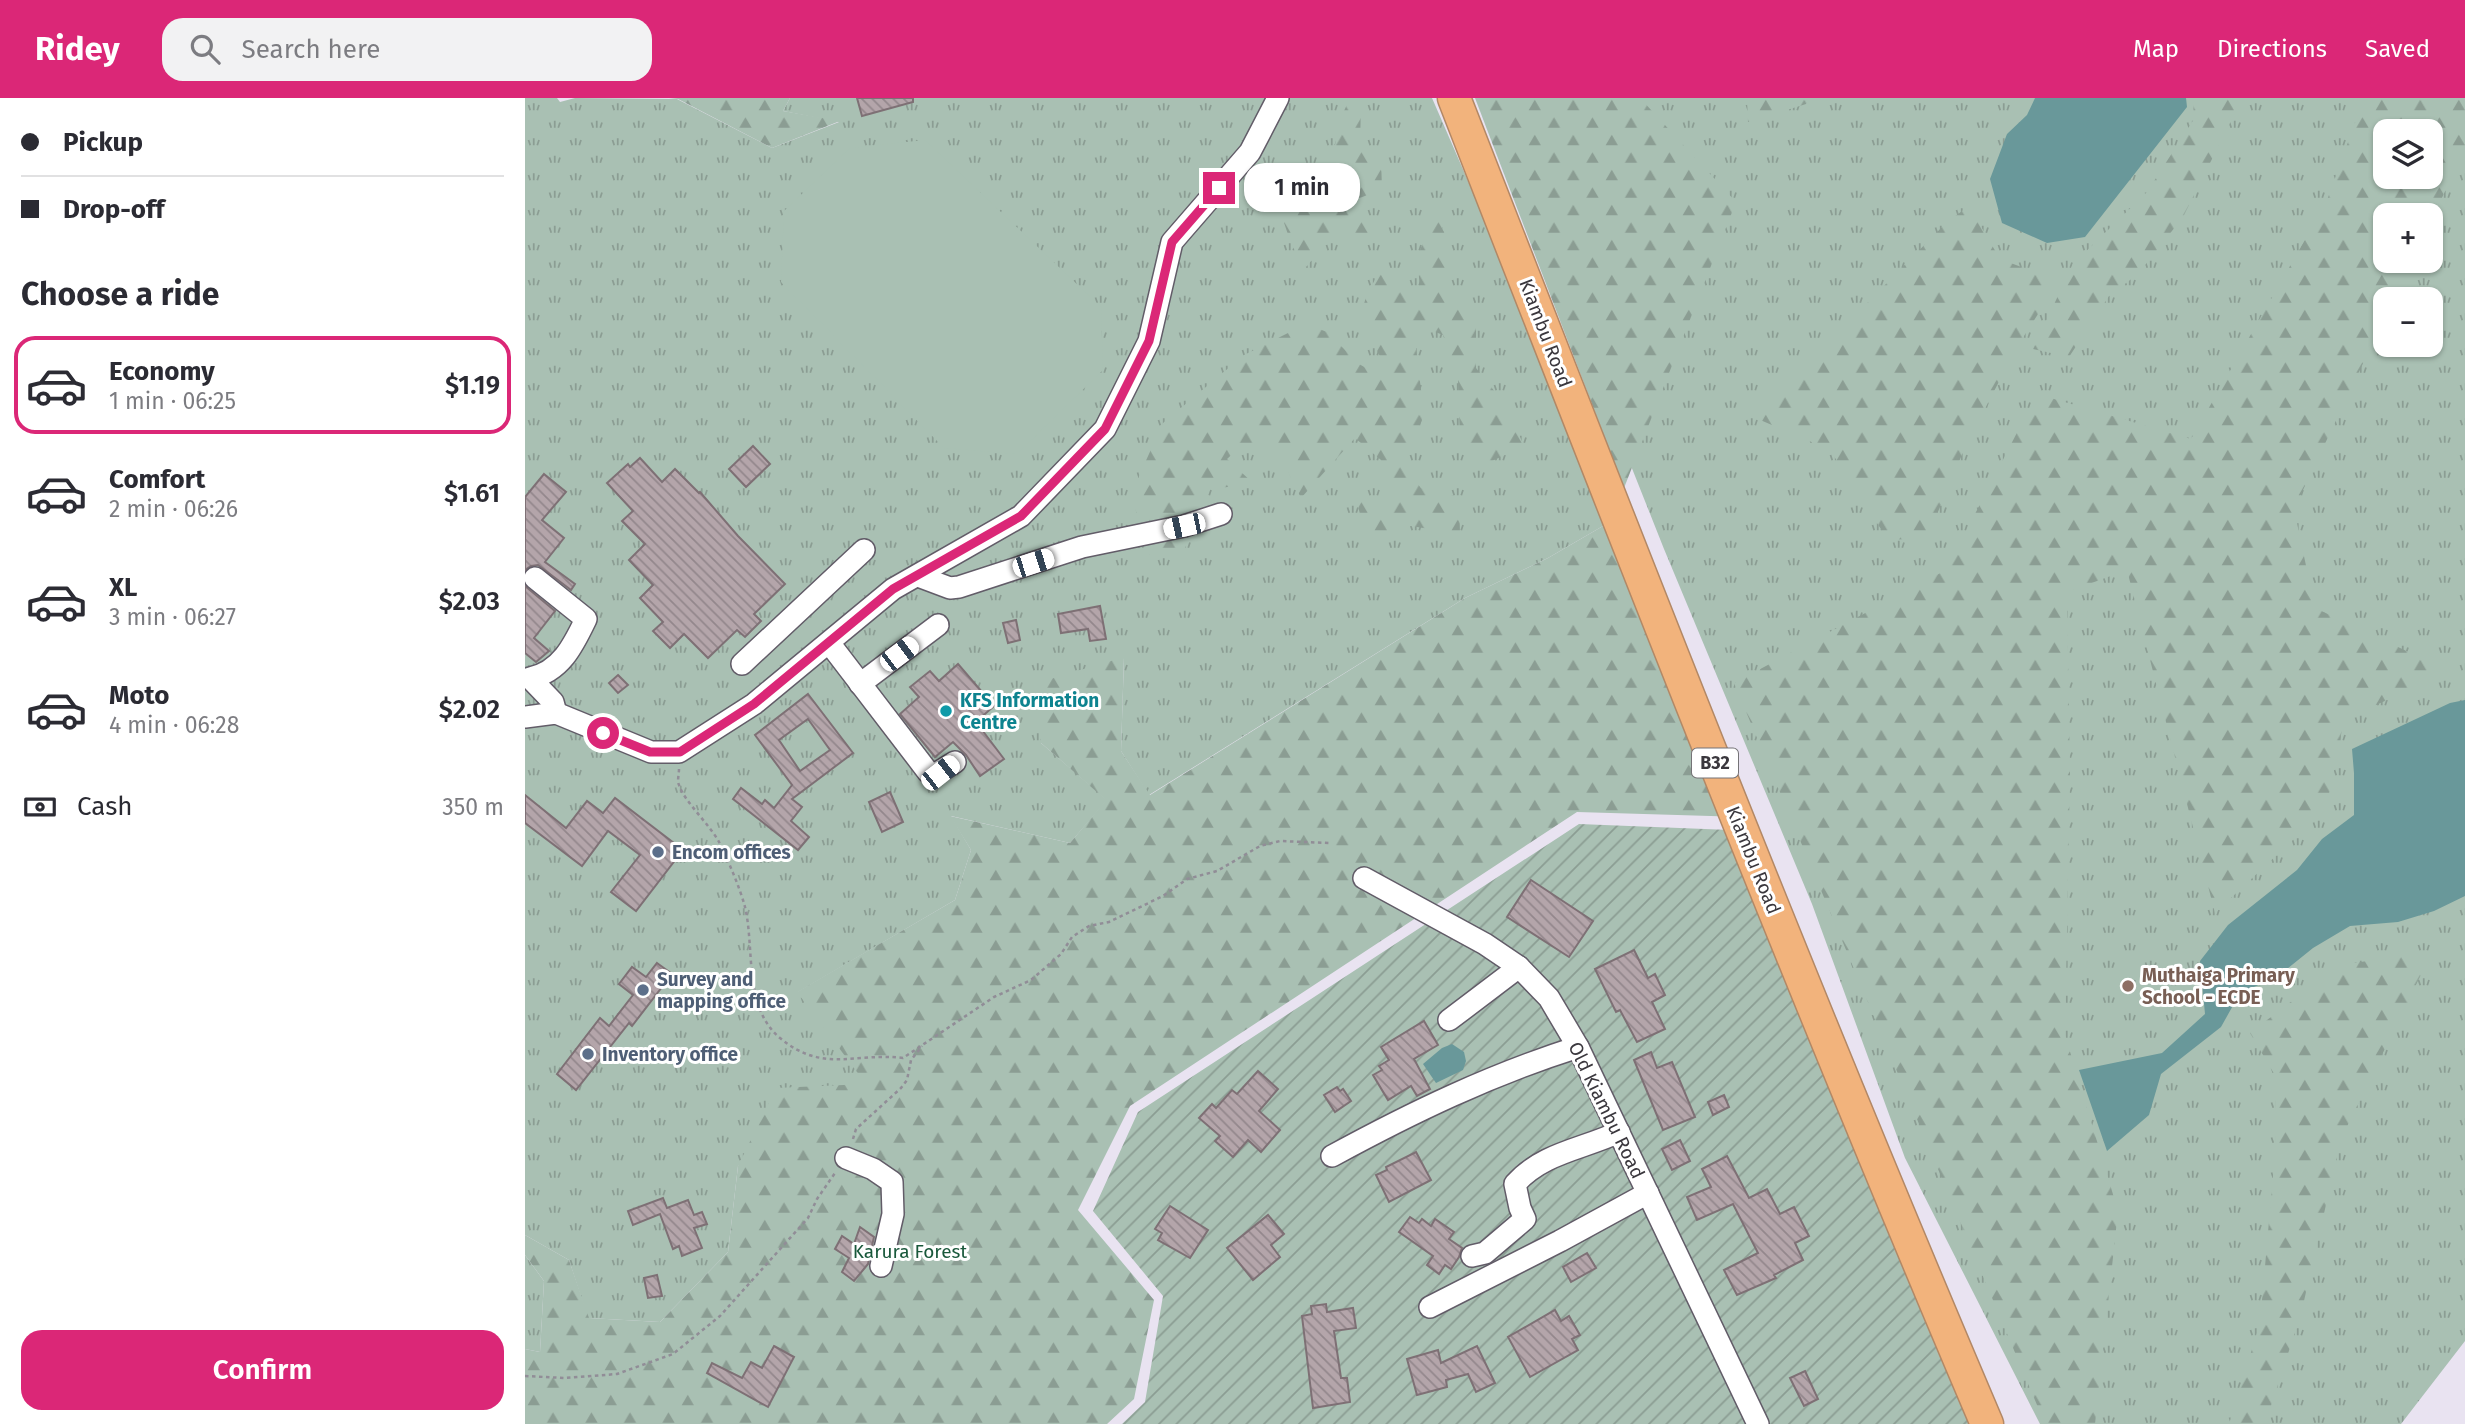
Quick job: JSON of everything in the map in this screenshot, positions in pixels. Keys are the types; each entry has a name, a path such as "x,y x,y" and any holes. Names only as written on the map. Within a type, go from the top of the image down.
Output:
{"highway":[{"name":"Kiambu Road","path":"1454,98 1670,652 1899,1219 1987,1424"}],"street":[{"path":"525,717 556,713 650,752 680,752 754,704 830,644 893,589 1021,516 1105,429 1149,341 1172,242 1250,152 1278,98"},
{"path":"918,576 950,587 959,587 1082,547 1184,526 1221,514"},
{"path":"742,663 864,550"},
{"path":"535,578 586,619 573,646 553,668 528,677 552,702 556,713"},
{"path":"860,684 938,625"},
{"path":"830,644 928,772 934,775 940,773 955,762"},
{"name":"Old Kiambu Road","path":"1364,878 1485,944 1519,967 1549,998 1578,1047 1758,1424"},
{"path":"1449,1020 1519,967"},
{"path":"1332,1156 1455,1092 1522,1065 1578,1047"},
{"path":"1472,1256 1485,1253 1525,1219 1515,1184 1527,1171 1557,1154 1619,1132"},
{"path":"846,1158 873,1169 892,1182 893,1214 881,1266"},
{"path":"1430,1307 1647,1193"}],"path":[{"path":"680,752 678,785 719,841 745,906 756,996 762,1015 780,1038 815,1058 834,1061 884,1055 904,1058 995,997 1031,979 1061,954 1072,937 1089,926 1109,922 1163,896 1187,879 1217,871 1260,846 1280,841 1329,843"},
{"path":"525,1376 565,1378 617,1374 673,1354 720,1316 808,1218 817,1199 846,1158 856,1129 901,1088 907,1080 911,1060 924,1044"}],"green space":[{"path":"525,98 557,98 560,102 575,98 677,99 772,148 839,122 783,111 790,98 1432,98 1615,519 1548,558 1465,598 1149,795 1121,751 1124,658 1041,743 1107,800 1070,843 951,816 971,850 955,900 798,992 867,1084 738,1166 728,1252 660,1322 588,1318 569,1260 525,1235"},
{"path":"669,98 790,98 783,111 840,121 772,148 678,99"},
{"path":"1350,98 1361,98 1360,151 1381,159 1382,189 1355,200 1379,226 1352,247 1340,227 1306,267 1292,246 1282,217 1294,177 1313,193 1330,181 1338,124"},
{"path":"1475,98 1640,98 1736,202 1624,488"},
{"path":"1485,98 2465,98 2465,1341 2401,1424 2040,1424 1905,1158 1812,904 1664,549"},
{"path":"1747,98 1811,98 1806,104 1748,122"},
{"path":"2193,98 2237,98 2235,113 2183,217 2138,274 2109,296 2069,357 2033,349 2073,264 2147,192 2194,119"},
{"path":"2364,98 2465,98 2465,149 2440,203 2373,203 2373,273 2406,273 2400,287 2373,287 2373,342 2294,509 2315,608 2449,671 2344,720 2326,809 2215,913 2127,570 2067,592 2070,773 2065,1035 2118,1211 2095,1424 2045,1424 1734,683 1946,570 2037,394 2191,439 2326,203"},
{"path":"925,140 1101,307 1103,370 1017,454 944,448 781,282 784,211 850,148"},
{"path":"1969,206 2000,259 2059,281 2017,347 1966,445 1927,538 1888,540 1830,450 1751,416 1817,354 1947,222"},
{"path":"1436,213 1450,246 1447,295 1476,316 1476,368 1507,407 1524,446 1490,462 1460,439 1458,380 1443,335 1413,323 1424,415 1409,449 1409,474 1421,488 1459,497 1460,534 1411,526 1365,537 1357,501 1388,498 1381,460 1355,438 1301,498 1276,447 1243,444 1227,459 1254,484 1210,489 1182,555 1146,555 1135,507 1139,476 1163,423 1244,355 1306,324 1327,332 1359,364 1394,384 1360,317 1367,294 1382,267 1403,294 1421,298 1417,257"},
{"name":"Karura Forest","path":"1615,519 1744,817 1577,812 1130,1106 1078,1210 1154,1300 1134,1399 1107,1424 525,1424 525,1349 540,1352 544,1281 525,1255 525,1235 569,1260 589,1318 660,1322 728,1252 738,1166 776,1088 866,1084 797,992 955,900 971,850 950,816 1070,843 1106,800 1041,743 1030,685 1124,657 1121,751 1150,795 1465,598 1548,558"},
{"path":"1579,824 1730,830 1892,1237 1970,1424 1122,1424 1145,1402 1163,1296 1093,1211 1138,1112"},
{"path":"2432,952 2341,1139 2301,1314 2265,1424 2229,1424 2260,1323 2275,1153 2276,1077 2250,1033 2339,965"},
{"path":"525,1255 544,1281 540,1352 525,1349"}],"shaded area":[{"path":"2035,98 2186,98 2187,107 2085,237 2047,243 2002,223 1990,179 2007,134 2027,115"},
{"path":"2465,700 2465,896 2434,911 2398,922 2350,926 2313,948 2277,977 2240,993 2221,1027 2161,1074 2149,1115 2107,1151 2079,1070 2162,1053 2205,1014 2200,961 2228,925 2297,870 2322,839 2354,815 2352,749 2450,703"},
{"path":"1452,1044 1464,1052 1466,1061 1463,1070 1436,1083 1423,1064 1442,1048"}],"building":[{"path":"857,98 913,98 913,102 862,116"},
{"path":"753,446 770,464 746,487 729,469"},
{"path":"640,458 662,482 675,469 700,492 785,584 754,614 761,621 745,637 737,630 708,658 684,634 670,648 653,631 663,622 640,598 653,585 629,560 645,544 622,521 633,511 607,483 628,464 630,467"},
{"path":"544,474 566,492 542,520 564,538 545,562 575,584 571,590 538,565 525,570 525,497"},
{"path":"525,586 555,611 534,638 549,651 536,662 525,653"},
{"path":"1100,606 1106,639 1090,641 1088,629 1061,633 1058,614"},
{"path":"1016,620 1020,640 1008,643 1003,623"},
{"name":"KFS Information Centre","path":"958,664 994,706 976,722 1004,759 980,776 953,742 935,757 900,714 919,697 910,687 930,671 939,681"},
{"path":"618,675 628,685 618,693 609,683"},
{"path":"808,694 853,753 792,799 802,807 791,821 809,837 798,850 733,799 741,788 762,804 765,800 774,808 792,785 755,735","holes":["808,719 830,750 800,771 779,740"]},
{"path":"890,792 903,822 882,832 869,802"},
{"name":"Encom offices","path":"525,795 566,828 587,801 603,813 615,798 683,850 636,911 611,892 640,855 608,831 582,866 525,823"},
{"path":"1531,880 1593,921 1569,957 1507,917"},
{"path":"1634,950 1648,978 1655,974 1665,995 1652,1002 1665,1029 1637,1042 1620,1010 1616,1012 1595,969"},
{"path":"657,963 672,974 632,1026 629,1023 576,1090 557,1074 600,1018 609,1026 633,995 619,984 632,967 646,977"},
{"path":"1424,1021 1438,1045 1414,1059 1430,1089 1417,1096 1411,1086 1388,1100 1373,1075 1382,1070 1379,1066 1389,1060 1381,1047"},
{"path":"1651,1052 1657,1068 1672,1062 1695,1117 1663,1130 1634,1060"},
{"path":"1258,1071 1278,1089 1259,1111 1280,1130 1261,1152 1248,1140 1233,1157 1215,1141 1220,1136 1199,1118 1212,1104 1216,1108 1232,1090 1237,1094"},
{"path":"1337,1087 1340,1091 1343,1089 1351,1101 1335,1112 1324,1095"},
{"path":"1724,1095 1729,1107 1713,1115 1708,1102"},
{"path":"1680,1140 1690,1161 1672,1170 1662,1149"},
{"path":"1416,1152 1431,1180 1389,1202 1376,1175"},
{"path":"1727,1156 1749,1198 1767,1189 1780,1214 1794,1207 1809,1236 1795,1243 1803,1260 1774,1275 1776,1278 1737,1295 1724,1270 1758,1253 1733,1204 1697,1220 1687,1197 1711,1187 1702,1169"},
{"path":"663,1198 667,1208 688,1200 694,1215 702,1212 707,1224 694,1228 702,1248 682,1256 679,1246 673,1249 660,1214 633,1225 628,1211"},
{"path":"1170,1206 1208,1230 1190,1258 1158,1240 1162,1233 1155,1229"},
{"path":"1268,1215 1284,1234 1271,1245 1280,1257 1253,1280 1227,1248"},
{"path":"1410,1217 1419,1223 1422,1219 1431,1226 1435,1219 1454,1232 1449,1239 1462,1248 1451,1269 1445,1265 1439,1274 1427,1265 1433,1256 1399,1232"},
{"path":"860,1227 874,1237 868,1264 854,1281 842,1272 849,1258 835,1249 842,1236 854,1244"},
{"path":"1587,1253 1596,1268 1571,1282 1563,1267"},
{"path":"657,1275 662,1296 648,1298 644,1278"},
{"path":"1326,1304 1327,1312 1353,1308 1356,1328 1334,1331 1341,1378 1347,1378 1350,1402 1313,1408 1302,1316 1312,1314 1311,1306"},
{"path":"1555,1310 1561,1321 1569,1316 1580,1335 1572,1339 1578,1350 1530,1377 1508,1337"},
{"path":"774,1346 794,1357 768,1407 707,1373 712,1363 742,1378 751,1362 762,1368"},
{"path":"1477,1346 1495,1383 1476,1392 1468,1374 1446,1380 1447,1387 1417,1395 1407,1359 1438,1350 1441,1363"},
{"path":"1805,1371 1818,1399 1804,1406 1790,1378"}],"place":[{"name":"KFS Information Centre","path":"946,711"},
{"name":"Encom offices","path":"658,852"},
{"name":"Muthaiga Primary School - ECDE","path":"2128,986"},
{"name":"Survey and mapping office","path":"643,990"},
{"name":"Inventory office","path":"588,1054"}],"route":[{"path":"603,733 650,752 680,752 754,704 830,644 893,589 1021,516 1105,429 1149,341 1172,242 1219,188"}]}
